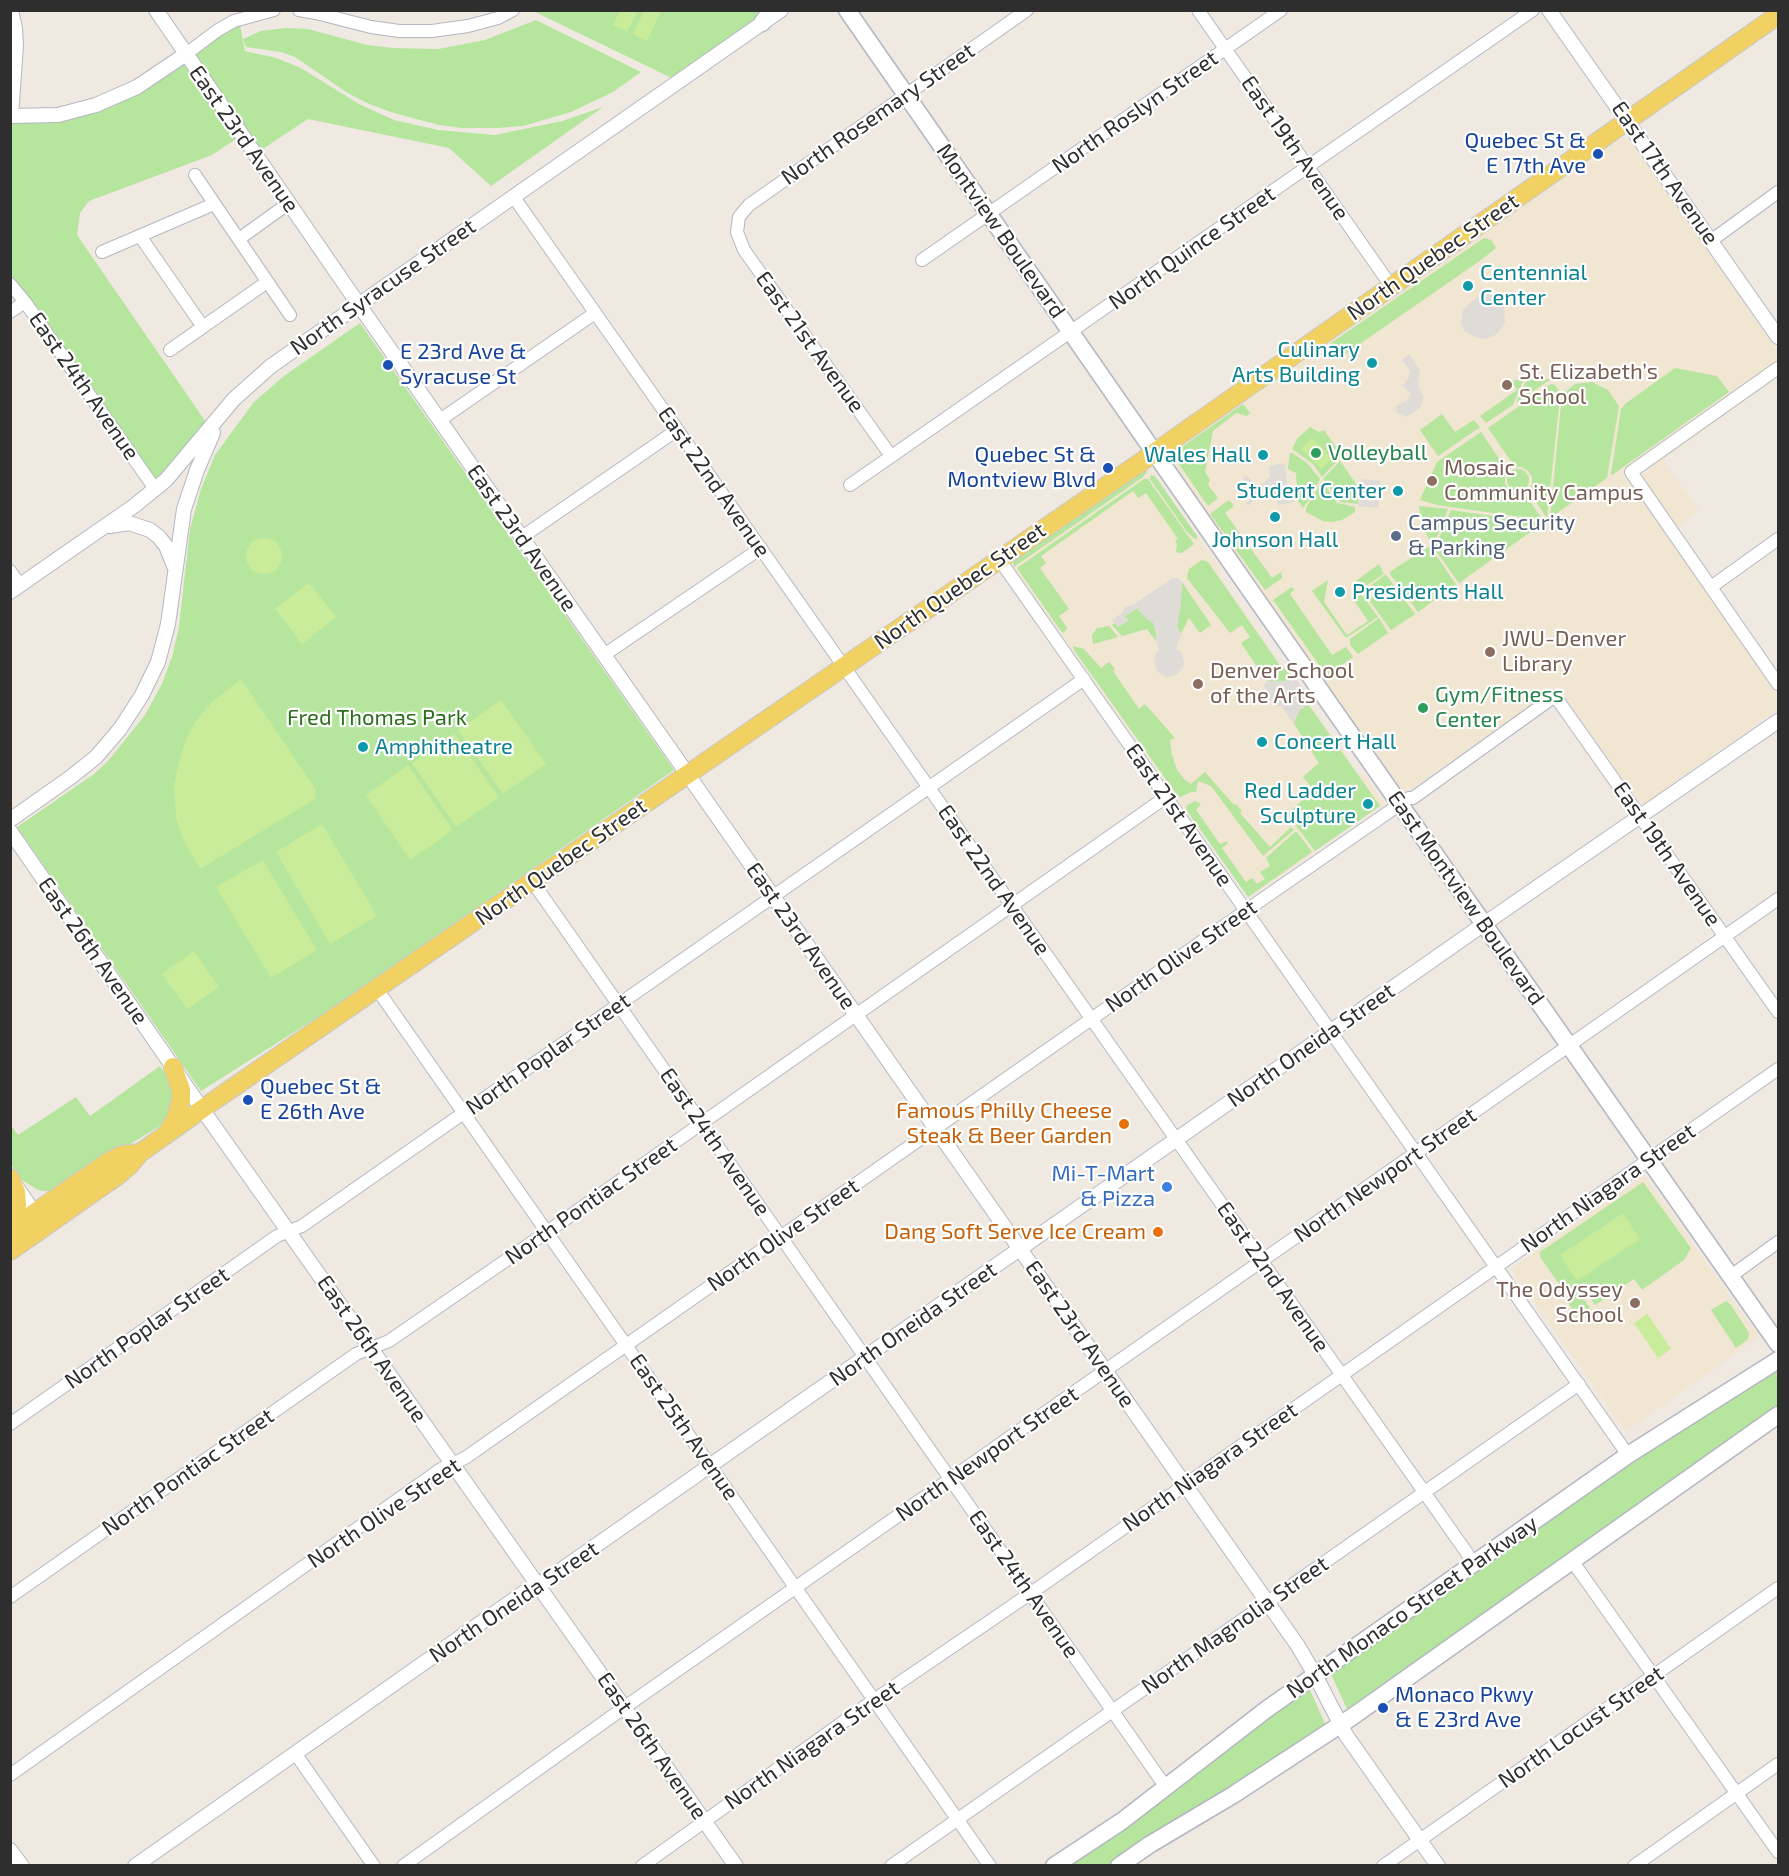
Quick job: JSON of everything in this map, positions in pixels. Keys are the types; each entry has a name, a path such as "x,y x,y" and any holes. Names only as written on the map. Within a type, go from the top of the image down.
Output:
{"main road":[{"name":"Montview Boulevard","path":"847,10 1154,453"},
{"name":"North Quebec Street","path":"14,1237 129,1166 140,1153 202,1109 1154,453 1627,121 1778,12"},
{"name":"East Montview Boulevard","path":"1154,453 1779,1344"},
{"path":"167,1134 176,1118 181,1100 173,1067"},
{"name":"North Quebec Street","path":"14,1237 35,1212 108,1162 122,1155 140,1153"},
{"path":"10,1177 16,1192 17,1203 14,1237"},
{"name":"North Monaco Street Parkway","path":"1054,1866 1122,1821 1240,1728 1628,1455 1779,1360"},
{"path":"1119,1866 1340,1725 1574,1562 1779,1415"}],"street":[{"name":"East 23rd Avenue","path":"156,10 359,305 1268,1602 1315,1675 1340,1725 1438,1866"},
{"path":"299,10 371,27 399,31 432,31 468,26 498,18 513,10"},
{"name":"North Syracuse Street","path":"15,588 155,489 183,462 243,389 271,366 767,17 781,10"},
{"name":"North Rosemary Street","path":"737,224 743,210 748,205 1027,10"},
{"name":"East 19th Avenue","path":"1198,10 1391,286"},
{"name":"North Roslyn Street","path":"922,260 1281,10"},
{"name":"North Quince Street","path":"850,485 1533,10"},
{"name":"East 17th Avenue","path":"1549,10 1779,337"},
{"path":"12,14 17,45 11,116 58,114 96,105 137,87 234,21 273,11"},
{"path":"195,175 290,315"},
{"path":"1712,240 1779,192"},
{"name":"East 22nd Avenue","path":"513,196 1474,1563"},
{"path":"239,239 289,203"},
{"path":"102,252 214,204"},
{"name":"East 21st Avenue","path":"737,224 739,240 744,250 891,456"},
{"path":"140,236 203,327"},
{"path":"170,350 267,282"},
{"name":"East 24th Avenue","path":"10,284 25,302 155,489"},
{"path":"10,312 25,302"},
{"path":"440,420 595,313"},
{"path":"1779,368 1631,472 1779,684"},
{"path":"10,820 71,777 96,756 132,712 151,678 168,624 178,542 188,494 219,417"},
{"path":"522,537 677,430"},
{"path":"104,527 129,523 150,530 166,546 175,571"},
{"path":"1711,587 1779,539"},
{"path":"604,655 761,548"},
{"name":"East 21st Avenue","path":"999,559 1628,1455"},
{"path":"10,571 15,588"},
{"name":"North Poplar Street","path":"10,1424 267,1243 302,1226 1084,679"},
{"name":"East 19th Avenue","path":"1555,696 1779,1012"},
{"name":"North Olive Street","path":"10,1775 441,1469 465,1458 1246,911 1400,804 1413,798 1555,696"},
{"name":"North Oneida Street","path":"135,1866 711,1466 1484,924 1779,721"},
{"name":"North Pontiac Street","path":"10,1597 356,1353 389,1341 547,1232 1166,796"},
{"name":"East 26th Avenue","path":"10,831 202,1109 736,1866"},
{"name":"East 24th Avenue","path":"532,881 1165,1786"},
{"name":"North Newport Street","path":"403,1866 625,1707 1779,899"},
{"name":"East 25th Avenue","path":"377,989 990,1866"},
{"name":"North Niagara Street","path":"642,1866 874,1700 1031,1593 1779,1069"},
{"path":"10,1177 35,1212"},
{"path":"1731,1276 1779,1242"},
{"name":"North Magnolia Street","path":"891,1866 1579,1384"},
{"path":"1574,1562 1779,1852"},
{"name":"North Locust Street","path":"1383,1866 1779,1588"},
{"path":"295,1753 374,1866"},
{"path":"1634,1866 1779,1764"},
{"path":"10,1850 22,1866"}],"shaded area":[{"name":"Mosaic Community Campus","path":"1621,137 1631,142 1778,352 1778,377 1663,460 1699,511 1666,534 1778,696 1778,709 1644,804 1637,800 1559,688 1556,688 1407,791 1402,790 1199,502 1170,454"},
{"path":"1491,294 1498,298 1504,307 1505,322 1497,334 1480,339 1464,331 1461,323 1463,310 1470,302 1482,295"},
{"path":"1409,354 1420,370 1418,385 1424,397 1420,408 1406,417 1397,413 1396,407 1405,402 1411,394 1403,386 1410,371 1402,360"},
{"path":"1285,463 1287,484 1294,502 1278,505 1274,495 1264,491 1258,492 1256,498 1248,506 1246,503 1252,498 1254,491 1249,483 1243,480 1244,476 1256,485 1264,483 1270,476 1269,466"},
{"name":"Denver School of the Arts","path":"1147,468 1151,470 1220,568 1222,580 1283,667 1298,680 1307,693 1309,703 1357,772 1366,777 1383,802 1383,805 1249,898 1012,565"},
{"path":"1361,479 1381,481 1378,508 1358,506"},
{"path":"1172,578 1178,578 1182,582 1177,626 1181,634 1176,648 1182,653 1184,663 1183,668 1176,675 1166,677 1158,672 1154,663 1156,653 1160,649 1157,646 1153,622 1137,608 1125,616 1128,621 1118,627 1112,620 1122,613 1125,607 1133,605"},
{"path":"1293,675 1307,693 1309,703 1299,711 1294,724 1280,705 1276,707 1264,690 1267,681 1285,681"},
{"name":"The Odyssey School","path":"1644,1175 1759,1337 1626,1431 1511,1269"}],"green space":[{"path":"533,11 772,11 678,81"},
{"path":"620,11 638,11 627,32 613,25"},
{"path":"644,11 661,11 647,41 633,34"},
{"path":"239,20 245,51 276,58 299,67 359,104 394,120 438,130 495,135 562,121 603,107 491,186 449,148 308,119 255,154 242,135 212,155 89,201 80,213 77,235 210,428 155,489 11,284 10,116 108,101"},
{"path":"536,20 641,72 613,92 571,112 523,126 462,128 439,125 369,104 346,92 295,57 281,52 246,47 243,39 261,31 286,28 308,29 367,45 438,49 485,40"},
{"path":"1484,238 1491,240 1496,248 1338,359 1328,345"},
{"name":"Fred Thomas Park","path":"360,323 674,770 337,1005 201,1091 17,827 94,774 108,761 145,715 162,684 172,657 179,627 190,529 201,489 215,455 254,402 284,376"},
{"path":"1675,368 1717,376 1729,392 1612,475 1621,409"},
{"path":"1524,379 1513,405 1486,423 1480,416 1517,390 1511,381"},
{"path":"1527,379 1551,379 1516,403"},
{"path":"1592,382 1608,390 1619,406 1607,478 1550,518 1562,395 1575,384"},
{"path":"1551,384 1555,385 1560,397 1547,518 1528,490 1532,484 1532,477 1522,467 1515,467 1488,428"},
{"path":"1243,404 1250,413 1247,416 1236,413 1213,431 1205,472 1210,480 1208,485 1218,498 1208,506 1172,454"},
{"path":"1442,414 1455,432 1474,420 1480,427 1438,456 1420,430"},
{"path":"1310,427 1319,432 1324,430 1342,456 1322,477 1313,464 1292,449 1297,439"},
{"path":"1481,432 1508,472 1505,484 1509,490 1514,493 1524,493 1543,520 1437,505 1420,500 1437,462"},
{"name":"Volleyball","path":"1312,438 1332,458 1321,469 1301,449"},
{"path":"1290,453 1307,463 1320,479 1303,508 1294,494 1297,491 1296,473 1288,469"},
{"path":"1340,461 1359,488 1358,504 1340,502 1323,479"},
{"path":"1145,469 1147,472 1143,477 1014,567 1013,562"},
{"path":"1518,469 1526,472 1529,480 1526,488 1518,491 1510,488 1507,480 1510,472"},
{"path":"1151,475 1155,476 1197,536 1196,540 1187,532 1150,479"},
{"path":"1144,479 1148,479 1194,544 1182,553 1176,552 1175,541 1178,539 1146,493 1138,498 1133,491 1041,556 1046,563 1040,568 1069,609 1059,616 1067,628 1064,633 1017,568"},
{"path":"1322,481 1337,503 1355,507 1355,512 1342,520 1332,522 1323,521 1306,512 1306,508"},
{"path":"1229,500 1234,506 1225,513 1272,578 1281,572 1282,578 1265,590 1210,514"},
{"path":"1419,506 1448,509 1437,537 1430,541 1421,524"},
{"path":"1451,510 1543,523 1459,583 1431,544 1439,538"},
{"path":"264,538 277,543 282,556 277,569 264,574 251,569 246,556 251,543"},
{"path":"1430,546 1456,585 1418,612 1390,574 1391,571"},
{"path":"1202,560 1208,562 1281,667 1288,671 1291,676 1285,681 1267,681 1241,643 1250,637 1242,625 1230,633 1187,578 1189,569"},
{"path":"1379,564 1384,574 1364,587 1356,588 1356,581"},
{"path":"1385,575 1415,614 1391,630 1369,600 1373,597 1375,590 1371,585"},
{"path":"1328,580 1324,602 1347,635 1368,621 1353,599 1355,593 1363,596 1378,617 1346,638 1312,591"},
{"path":"1182,582 1211,625 1200,633 1189,618 1181,634 1177,629"},
{"path":"309,583 336,617 302,644 275,609"},
{"path":"1292,587 1294,590 1290,594 1332,655 1346,647 1353,657 1327,676 1273,600"},
{"path":"1137,608 1153,622 1156,641 1147,629 1122,636 1112,625 1115,623 1118,627 1128,620 1125,616"},
{"path":"1379,618 1388,633 1358,654 1350,645 1350,639"},
{"path":"1109,626 1118,637 1093,644 1092,635 1097,628"},
{"path":"1073,646 1084,649 1101,668 1109,662 1139,709 1145,704 1175,738 1170,740 1172,755 1177,770 1185,780 1191,784 1205,772 1234,805 1236,804 1242,811 1240,813 1270,847 1291,827 1294,830 1263,856 1211,786 1198,781 1196,792 1180,797 1177,795"},
{"path":"241,679 316,790 315,799 200,869 183,839 176,817 174,785 185,742 195,722 214,700"},
{"path":"501,700 546,764 503,794 458,730"},
{"path":"1308,704 1380,806 1315,851 1287,814 1314,790 1303,777 1319,763 1294,724 1299,711"},
{"path":"454,733 499,797 456,827 412,763"},
{"path":"408,765 453,830 410,860 366,795"},
{"path":"1195,801 1201,804 1196,810 1220,844 1227,841 1228,843 1222,848 1246,882 1252,878 1257,884 1265,879 1260,872 1270,866 1266,858 1295,832 1312,852 1248,897 1187,811 1186,806"},
{"path":"322,824 377,916 330,944 276,852"},
{"path":"263,860 317,950 271,978 216,887"},
{"path":"194,951 219,987 187,1009 162,974"},
{"path":"160,1066 176,1093 168,1117 160,1126 51,1192 38,1190 19,1178 11,1164 10,1124 18,1135 76,1097 90,1116"},
{"path":"1643,1182 1691,1248 1684,1260 1642,1290 1634,1279 1595,1305 1581,1285 1568,1292 1564,1291 1540,1257 1540,1252"},
{"path":"1623,1213 1640,1239 1577,1281 1560,1255"},
{"path":"1576,1291 1590,1308 1578,1317 1565,1298"},
{"path":"1726,1301 1749,1333 1748,1339 1736,1348 1711,1310"},
{"path":"1647,1314 1671,1349 1658,1358 1634,1323"},
{"path":"1778,1368 1778,1405 1676,1480 1347,1709 1331,1674 1635,1460"},
{"path":"1309,1688 1326,1726 1110,1865 1066,1866"}],"place":[{"name":"Quebec St & E 17th Ave","path":"1598,154"},
{"name":"Centennial Center","path":"1468,286"},
{"name":"Culinary Arts Building","path":"1372,363"},
{"name":"E 23rd Ave & Syracuse St","path":"388,365"},
{"name":"St. Elizabeth’s School","path":"1507,385"},
{"name":"Volleyball","path":"1316,453"},
{"name":"Wales Hall","path":"1263,455"},
{"name":"Quebec St & Montview Blvd","path":"1108,468"},
{"name":"Mosaic Community Campus","path":"1432,481"},
{"name":"Student Center","path":"1398,491"},
{"name":"Johnson Hall","path":"1275,517"},
{"name":"Campus Security & Parking","path":"1396,536"},
{"name":"Presidents Hall","path":"1340,592"},
{"name":"JWU-Denver Library","path":"1490,652"},
{"name":"Denver School of the Arts","path":"1198,684"},
{"name":"Gym/Fitness Center","path":"1423,708"},
{"name":"Concert Hall","path":"1262,742"},
{"name":"Amphitheatre","path":"363,747"},
{"name":"Red Ladder Sculpture","path":"1368,804"},
{"name":"Quebec St & E 26th Ave","path":"248,1100"},
{"name":"Famous Philly Cheese Steak & Beer Garden","path":"1124,1124"},
{"name":"Mi-T-Mart & Pizza","path":"1167,1187"},
{"name":"Dang Soft Serve Ice Cream","path":"1158,1232"},
{"name":"The Odyssey School","path":"1635,1303"},
{"name":"Monaco Pkwy & E 23rd Ave","path":"1383,1708"}]}
